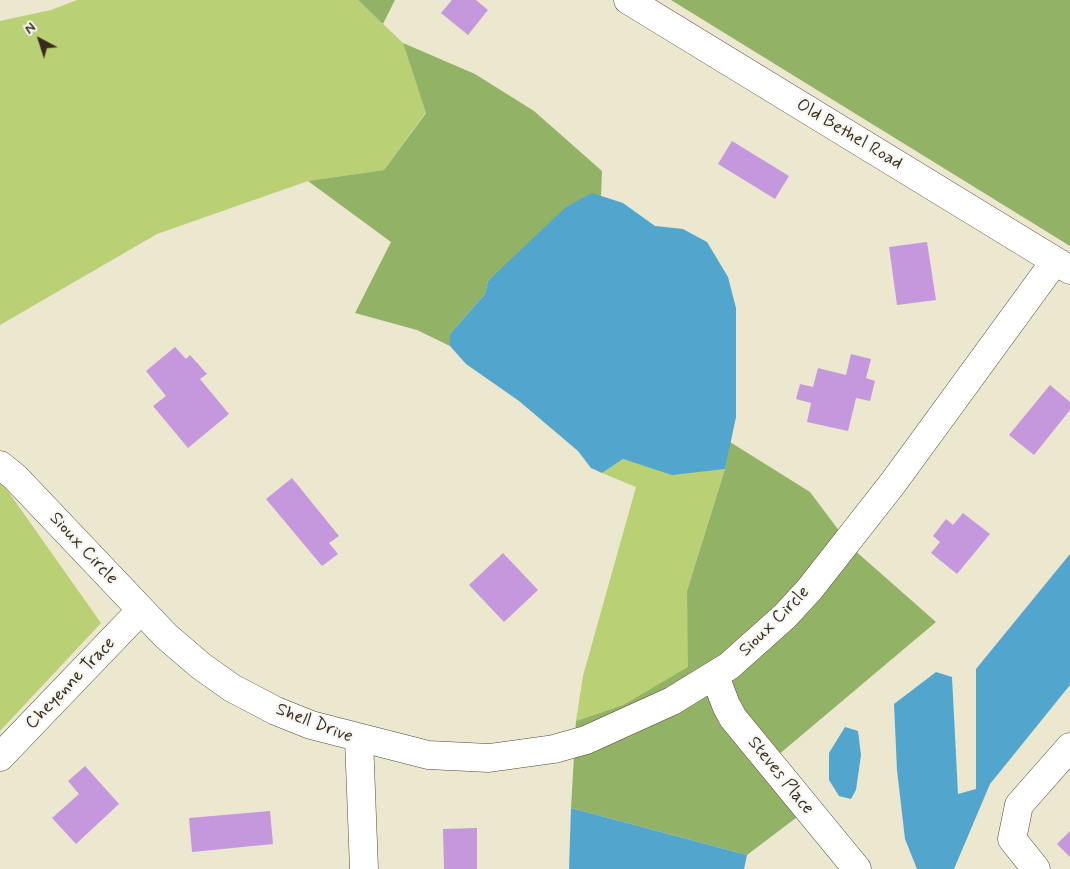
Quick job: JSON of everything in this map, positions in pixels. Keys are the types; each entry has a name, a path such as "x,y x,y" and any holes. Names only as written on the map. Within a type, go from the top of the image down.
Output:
{"street":[{"name":"Old Bethel Road","path":"628,0 1062,266"},
{"name":"Sioux Circle","path":"359,739 437,756 489,758 527,754 586,740 672,701 715,676 752,647 809,590 1062,266"},
{"name":"Sioux Circle","path":"0,466 15,477 164,634"},
{"name":"Cheyenne Trace","path":"0,757 141,610"},
{"name":"Shell Drive","path":"164,634 201,666 232,688 276,711 311,725 359,739 364,869"},
{"name":"Steves Place","path":"715,676 726,706 733,718 857,869"},
{"path":"1036,869 1012,839 1020,805 1070,747"}],"green space":[{"path":"77,0 358,0 403,43 426,112 384,170 308,181 157,234 0,325 0,21 51,10"},
{"path":"358,0 395,0 383,24"},
{"path":"671,0 1070,0 1070,246"},
{"path":"403,43 475,74 534,111 602,171 601,196 592,194 488,281 485,294 450,334 450,346 417,330 355,313 391,242 308,181 384,170 426,113"},
{"path":"730,442 810,492 852,548 936,622 771,761 809,808 747,855 571,808 576,721 623,705 688,667 687,591 725,469"},
{"path":"623,459 672,474 725,469 687,591 689,667 623,705 576,721 583,676 636,487 602,473"},
{"path":"0,480 101,623 0,731"}],"water":[{"path":"592,193 623,203 655,226 683,229 707,242 728,277 736,308 736,417 725,469 672,475 623,459 602,473 591,468 578,451 519,401 466,364 450,346 450,334 485,294 488,281 566,207"},
{"path":"1070,554 1070,685 990,784 954,869 917,869 905,839 897,770 894,704 936,672 952,677 958,794 976,789 976,669"},
{"path":"845,727 858,731 861,755 856,790 851,799 839,796 829,780 829,753"},
{"path":"571,808 747,855 744,869 569,869"}],"building":[{"path":"452,0 476,0 488,10 468,35 441,13"},
{"path":"732,141 789,176 775,199 718,164"},
{"path":"927,242 936,300 897,305 889,247"},
{"path":"175,347 186,359 190,355 207,374 200,379 229,414 188,448 153,406 166,396 146,371"},
{"path":"851,354 871,359 866,378 875,381 870,401 856,398 848,431 807,422 811,403 796,399 800,384 813,387 818,368 846,375"},
{"path":"1050,385 1070,402 1070,410 1034,455 1009,435"},
{"path":"292,478 339,536 329,543 338,554 322,566 266,499"},
{"path":"963,513 990,534 957,574 931,553 940,542 933,536 946,519 953,525"},
{"path":"503,553 538,590 504,622 469,585"},
{"path":"85,766 119,804 76,844 52,818 79,794 68,781"},
{"path":"270,811 273,844 192,852 189,818"},
{"path":"477,828 477,869 444,869 443,829"},
{"path":"1070,831 1070,857 1057,844"}]}
